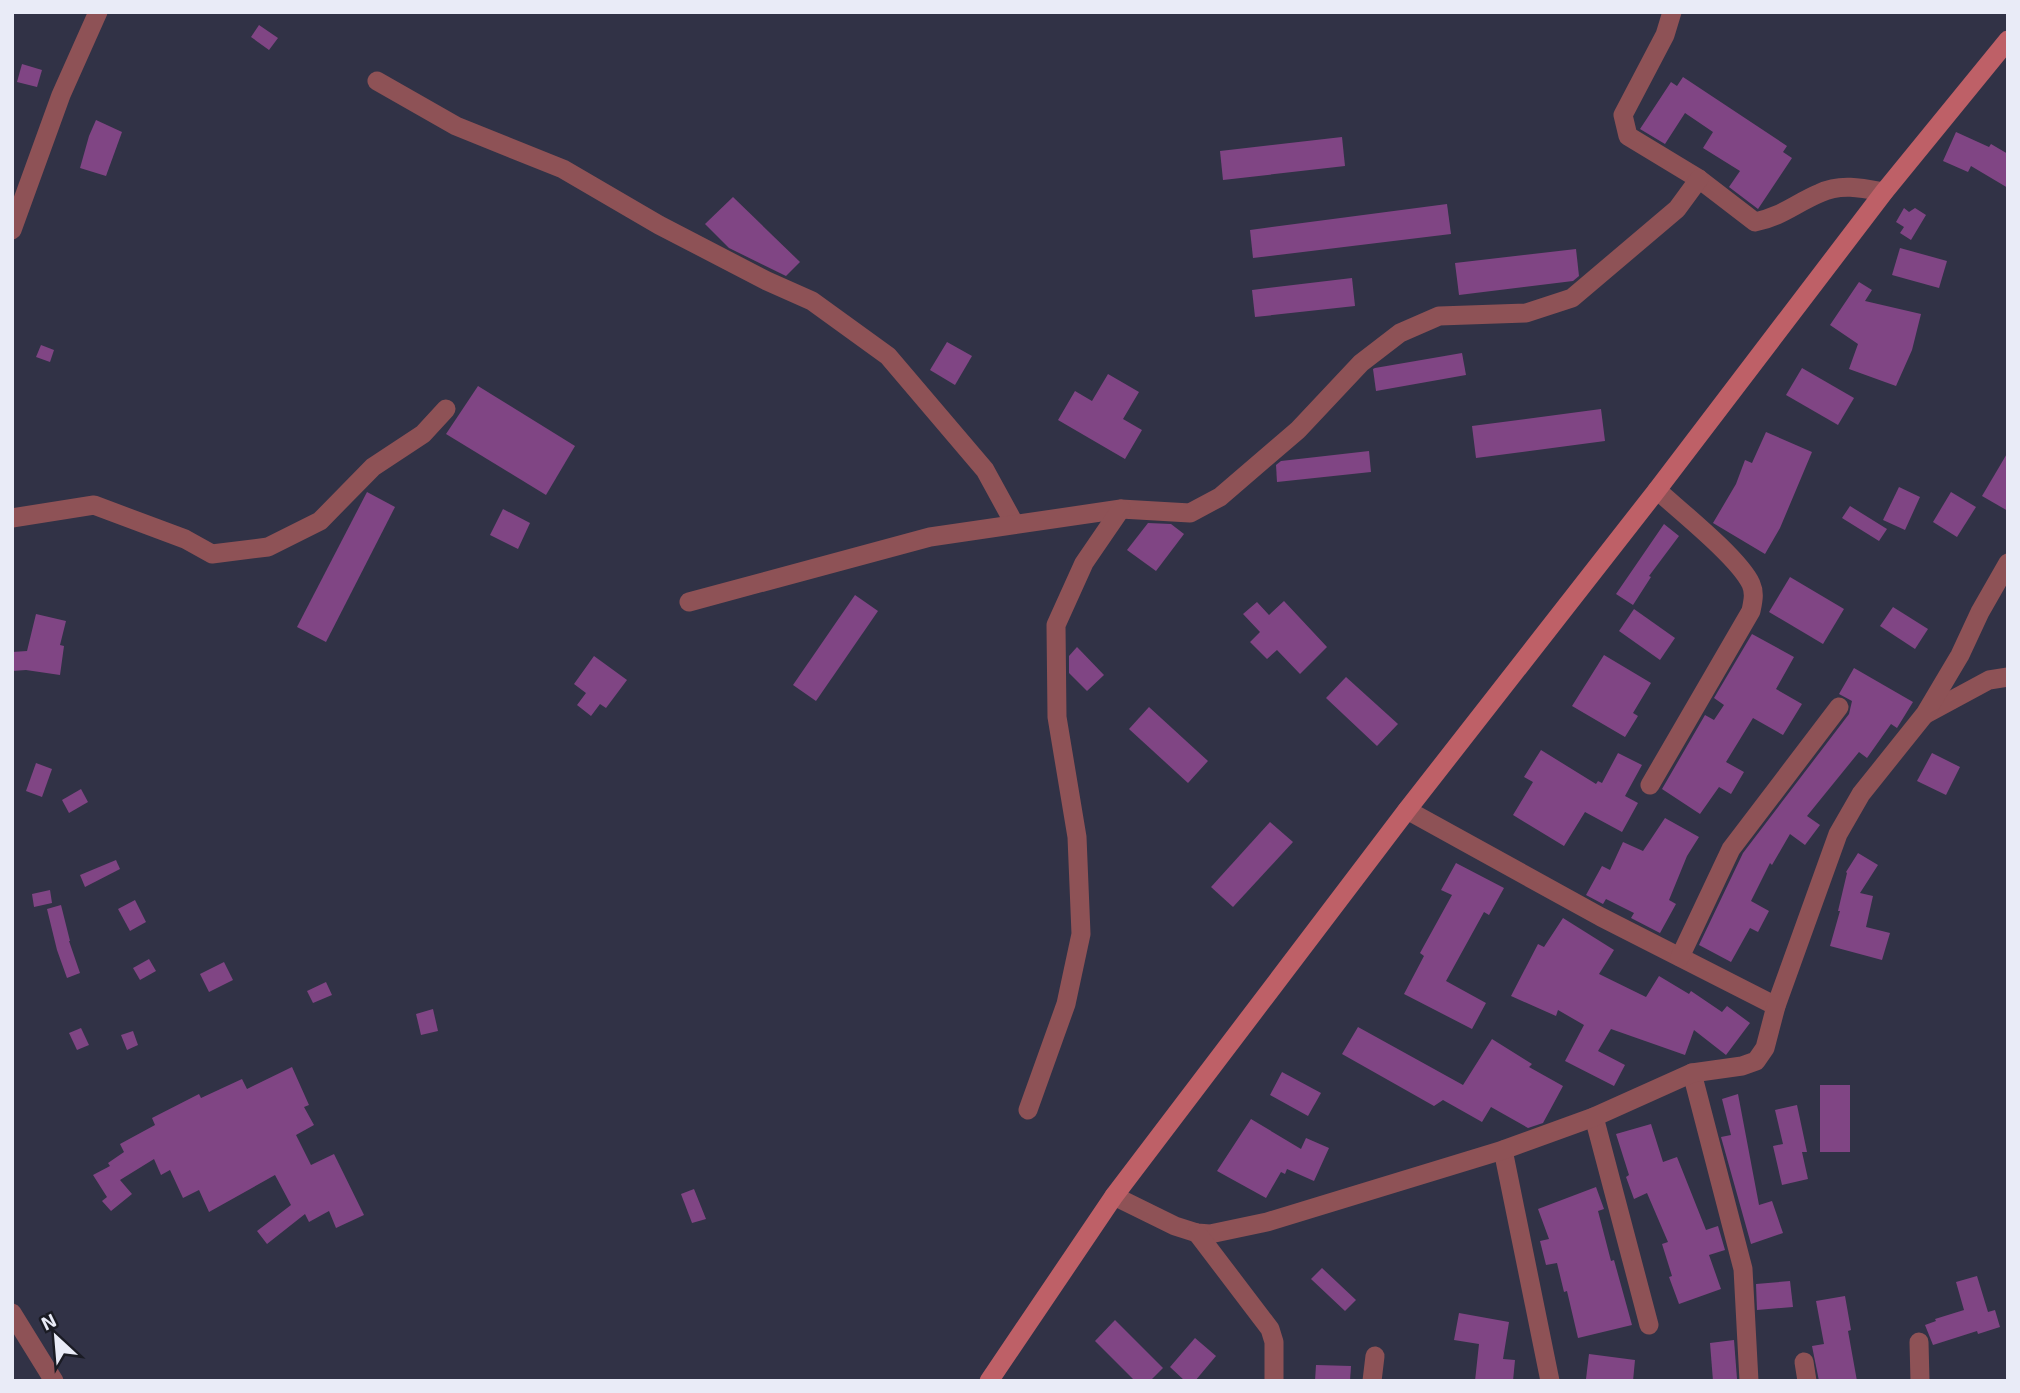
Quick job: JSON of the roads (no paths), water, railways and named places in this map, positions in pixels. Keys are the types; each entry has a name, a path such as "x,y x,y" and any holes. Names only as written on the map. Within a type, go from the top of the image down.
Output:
{"main road":[{"path":"989,1381 1114,1196 1407,810 1657,490 1884,192 2008,40"}],"street":[{"path":"12,230 61,95 98,12"},
{"path":"1672,12 1665,35 1623,115 1628,136 1699,179 1755,222 1774,219 1821,191 1853,186 1884,192"},
{"path":"377,81 456,126 563,169 659,225 767,281 812,301 888,356 985,470 1014,523"},
{"path":"689,602 930,537 1121,509 1190,513 1220,497 1298,430 1362,363 1400,333 1439,316 1526,313 1572,298 1677,209 1699,179"},
{"path":"12,519 94,505 185,540 212,554 268,547 320,521 373,467 423,434 446,409"},
{"path":"1650,785 1751,611 1754,595 1750,583 1729,557 1657,490"},
{"path":"1028,1110 1066,1004 1081,934 1077,837 1057,717 1056,625 1084,563 1121,509"},
{"path":"1114,1196 1175,1226 1210,1234 1267,1222 1503,1150 1594,1117 1692,1073 1742,1066 1756,1061 1765,1048 1776,1006 1838,834 1861,794 1925,714 1960,655 1980,612 2008,563"},
{"path":"1925,714 1989,680 2008,677"},
{"path":"1680,957 1731,849 1839,707"},
{"path":"1407,810 1601,917 1776,1006"},
{"path":"1692,1073 1743,1269 1749,1381"},
{"path":"1594,1117 1649,1325"},
{"path":"1503,1150 1550,1381"},
{"path":"1197,1233 1270,1329 1275,1354 1274,1381"},
{"path":"12,1313 54,1381"},
{"path":"1919,1342 1920,1381"},
{"path":"1372,1381 1374,1356"}]}
